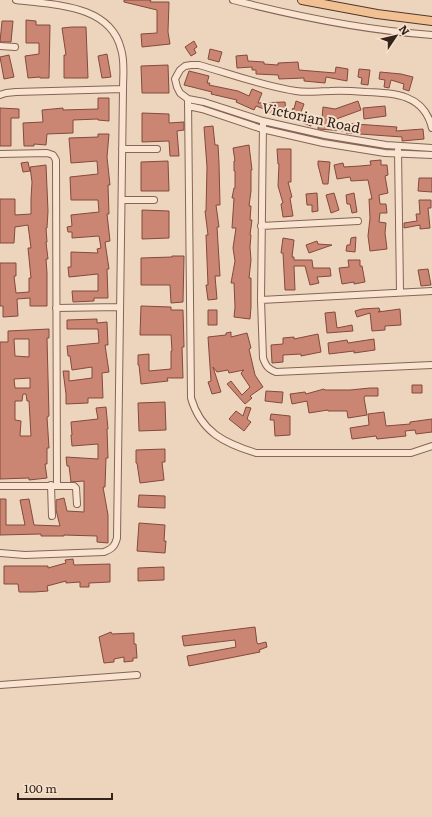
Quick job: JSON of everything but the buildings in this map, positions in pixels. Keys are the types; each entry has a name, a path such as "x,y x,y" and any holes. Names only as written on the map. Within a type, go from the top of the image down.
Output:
{"main road":[{"path":"302,0 376,14 432,21"}],"street":[{"path":"0,553 25,555 104,552 111,550 117,538 124,89 121,49 116,35 104,22 87,12 69,7 16,0"},
{"path":"233,0 312,20 375,30 432,34"},
{"path":"0,46 15,47"},
{"path":"432,128 427,115 420,106 403,96 394,93 339,90 299,92 282,89 191,64 180,70 176,79 177,87 180,93 188,99 191,398 195,411 202,422 223,440 256,453 411,453 432,446"},
{"path":"0,95 16,92 124,89"},
{"name":"Victorian Road","path":"188,99 204,102 263,121 325,135 386,145 432,148"},
{"name":"Victorian Road","path":"188,106 202,109 262,129 323,143 384,153 432,155"},
{"path":"263,121 261,300 265,365 269,369 276,372 432,365"},
{"path":"397,146 400,292"},
{"path":"122,149 157,149"},
{"path":"0,154 47,153 53,155 56,160 56,308 54,485 52,516"},
{"path":"122,200 154,200"},
{"path":"261,226 358,221"},
{"path":"261,300 432,291"},
{"path":"56,308 120,307"},
{"path":"0,486 74,486 76,488 77,504"},
{"path":"0,685 137,676"}]}
